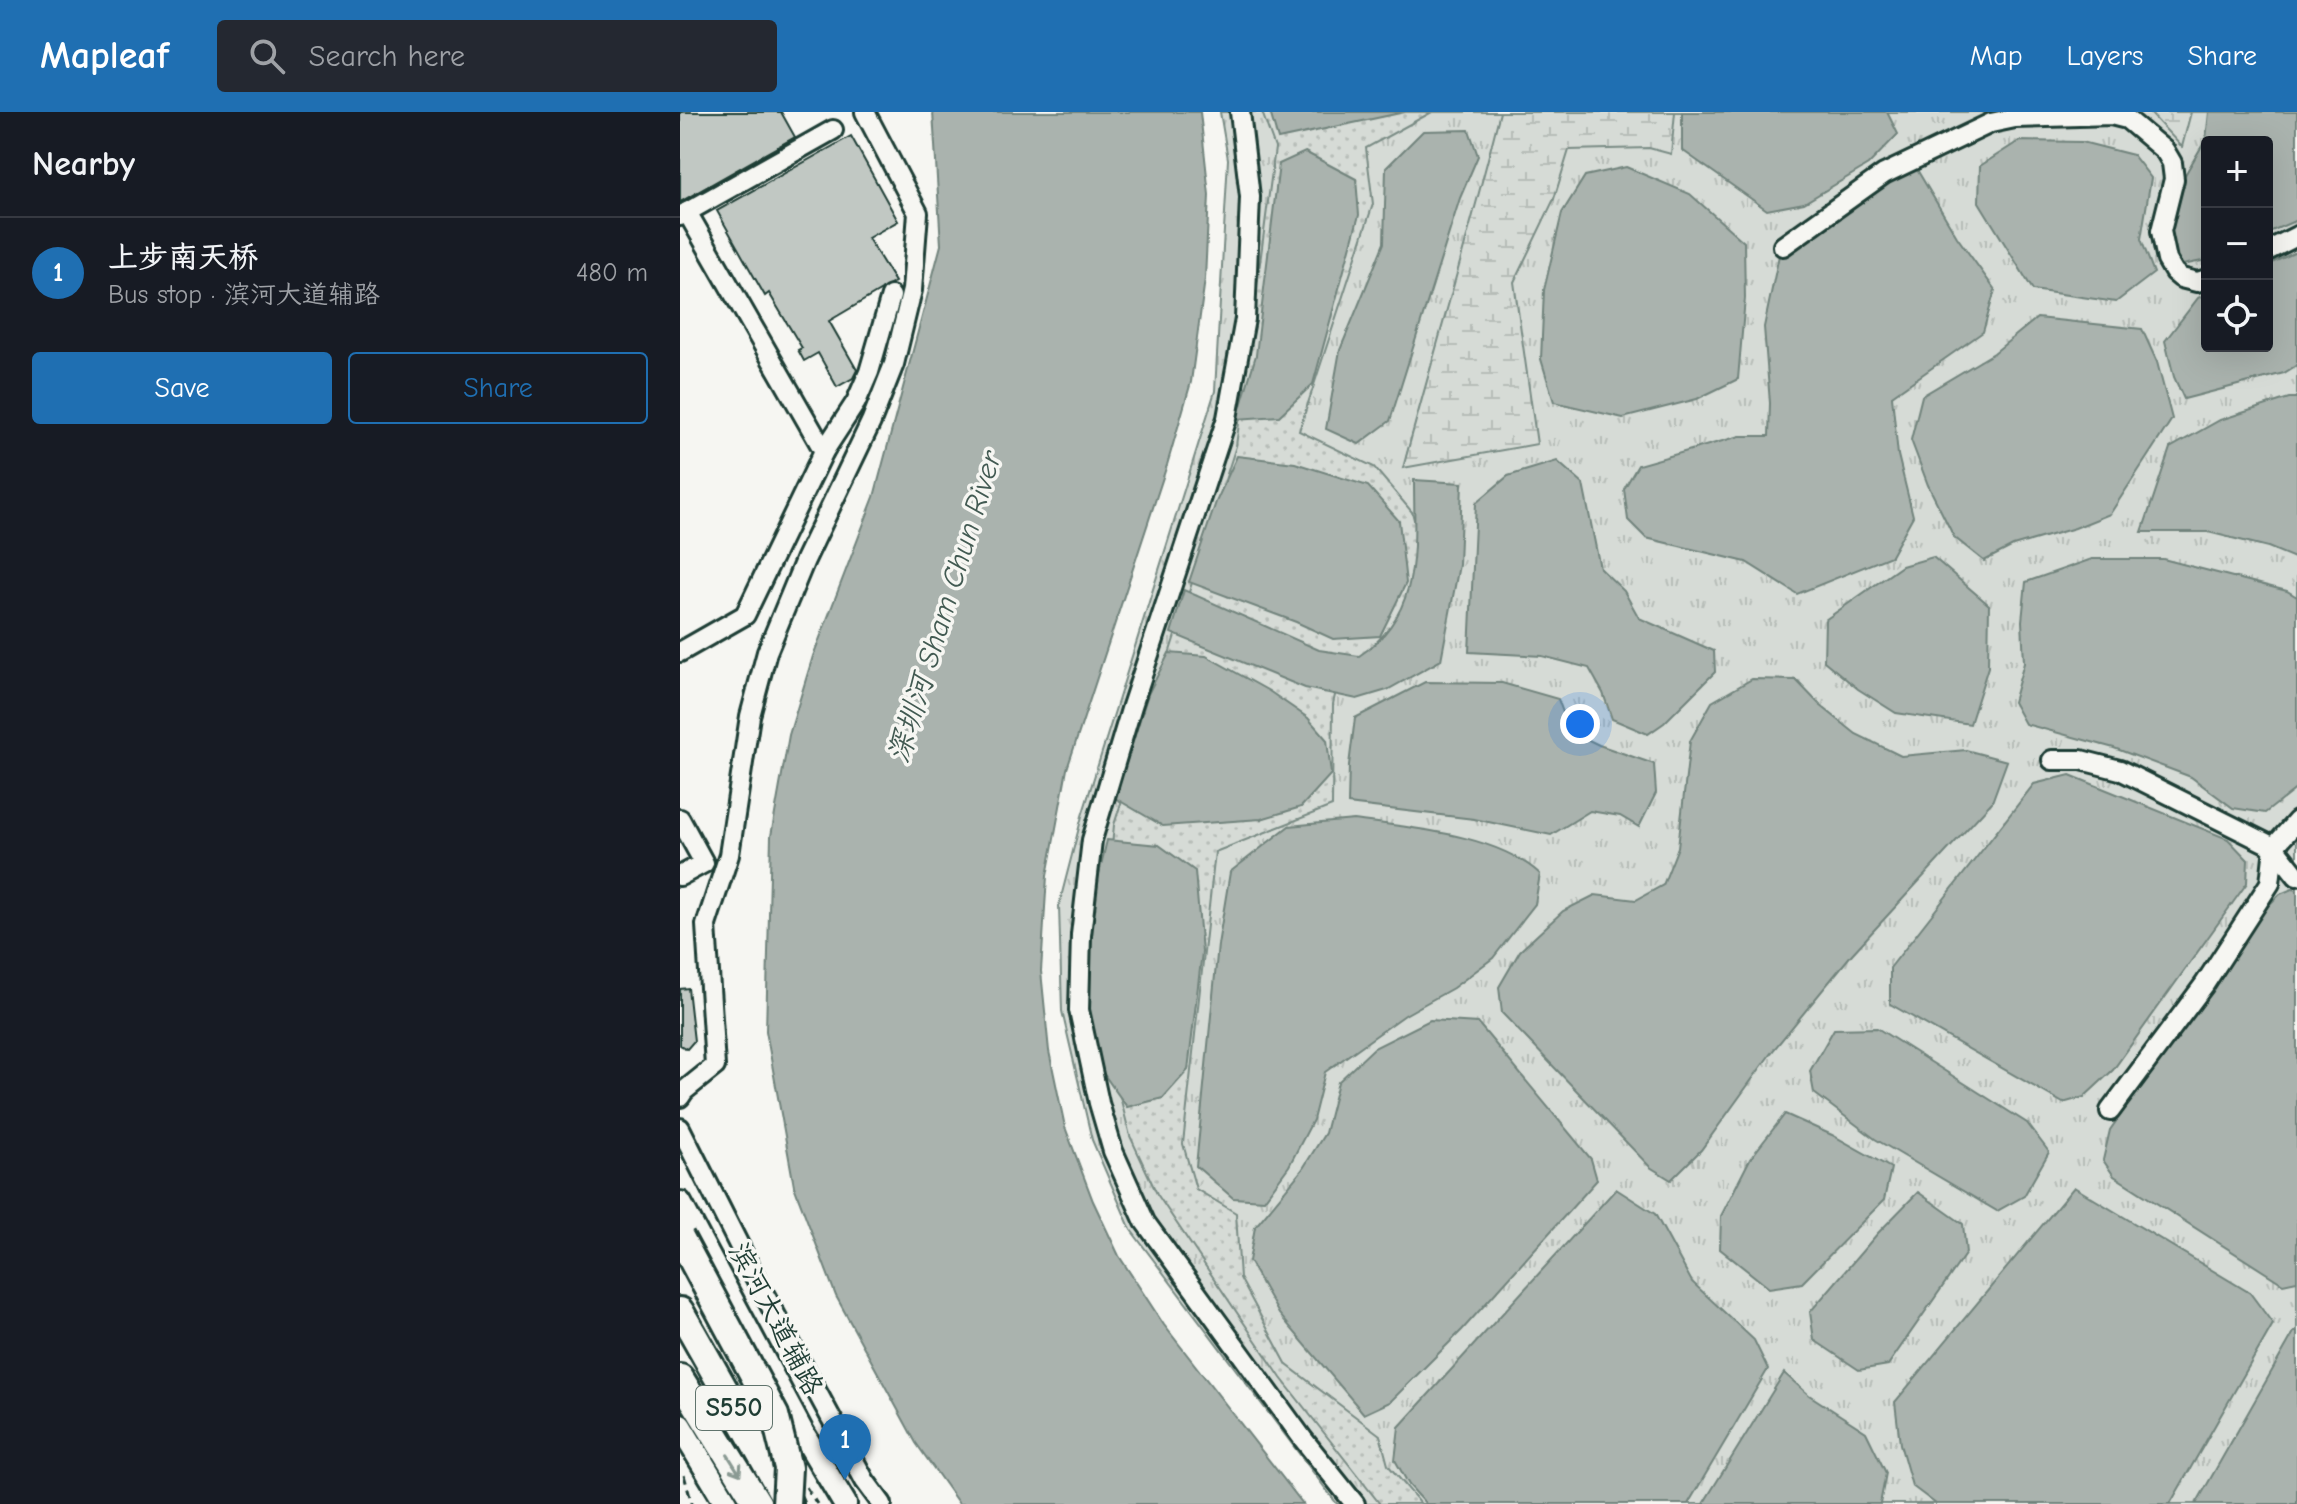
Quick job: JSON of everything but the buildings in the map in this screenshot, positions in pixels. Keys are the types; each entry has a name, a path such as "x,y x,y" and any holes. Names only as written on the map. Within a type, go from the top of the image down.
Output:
{"highway":[{"path":"680,1237 775,1415 788,1468 788,1504"},
{"name":"S550","path":"680,1311 788,1504"},
{"name":"S550","path":"680,1378 758,1504"}],"main road":[{"name":"滨河大道辅路","path":"680,1203 802,1432 845,1504"},
{"path":"683,1431 697,1464 706,1504"},
{"path":"683,1431 727,1504"}],"lane":[{"path":"680,1097 715,1066 706,925 729,855 750,716 767,652 805,560 871,422 894,364 912,290 918,213 865,112"},
{"path":"1240,112 1250,197 1245,319 1227,418 1132,706 1092,840 1081,935 1079,1010 1113,1151 1145,1222 1303,1439 1355,1504"},
{"path":"1783,246 1884,174 1991,123 2015,118 2111,115 2127,119 2150,135 2172,163 2174,179 2161,231 2167,260 2181,278 2197,282 2204,280"},
{"path":"824,451 684,214 833,130"},
{"path":"2273,248 2297,236"},
{"path":"680,652 745,615 824,451 860,392 869,372 891,296"},
{"path":"2052,760 2081,760 2120,770 2274,847 2297,876"},
{"path":"680,819 704,863 680,876"},
{"path":"2110,1111 2204,985 2270,883 2274,847 2297,821"},
{"path":"680,1128 755,1277 865,1481 882,1504"}],"path":[{"path":"684,1475 692,1504"}],"green space":[{"path":"1220,112 1503,112 1406,458 1566,133 1669,112 2297,112 2297,1504 1337,1504 1131,1230 1092,1140 1062,1011 1059,905 1082,816 1215,391 1228,159"},
{"path":"1262,112 1432,112 1366,148 1373,204 1299,431 1374,467 1412,512 1429,577 1378,657 1340,673 1333,704 1332,806 1215,852 1183,1144 1196,1189 1236,1213 1240,1278 1287,1365 1380,1435 1388,1465 1421,1504 1380,1504 1281,1378 1157,1194 1130,1136 1097,1005 1114,825 1236,446 1275,148"},
{"path":"1500,112 1675,112 1671,154 1649,148 1569,150 1554,199 1514,282 1537,444 1403,468 1477,202"},
{"path":"2149,112 2191,112 2182,147"}],"water":[{"name":"深圳河 Sham Chun River","path":"933,112 1200,112 1209,195 1205,279 1191,382 1167,465 1067,769 1047,876 1041,971 1049,1051 1065,1127 1093,1201 1119,1256 1164,1325 1303,1504 959,1504 916,1443 836,1296 794,1186 766,1031 771,836 789,735 813,656 874,497 941,245"},
{"path":"1270,112 1405,112 1278,139"},
{"path":"1682,112 1887,112 1898,134 1868,165 1804,203 1767,210 1682,150"},
{"path":"2209,112 2297,112 2297,220 2273,230 2273,136 2206,136"},
{"path":"1469,130 1478,156 1460,198 1390,421 1359,444 1326,429 1340,350 1384,243 1386,168 1423,131"},
{"path":"2019,141 2082,142 2133,155 2151,178 2141,239 2154,273 2116,302 2033,290 1979,202 1980,166"},
{"path":"2201,148 2201,261 2173,267 2165,209"},
{"path":"1305,152 1356,179 1359,215 1313,384 1279,416 1237,419 1256,355 1279,164"},
{"path":"1626,167 1690,194 1744,242 1745,298 1738,379 1697,399 1623,418 1554,402 1541,359 1544,290 1562,213 1585,176"},
{"path":"1916,168 1957,237 1995,290 1983,332 1892,396 1898,455 1913,516 1891,556 1797,594 1746,562 1646,538 1628,520 1624,489 1638,465 1740,436 1769,436 1770,403 1764,327 1779,255 1859,197"},
{"path":"2297,253 2297,365 2284,373 2184,399 2174,377 2165,341 2201,296 2201,352 2273,352 2273,262"},
{"path":"2037,318 2142,329 2157,362 2172,419 2110,514 2013,546 1984,561 1954,537 1928,485 1911,440 1922,396 1994,353"},
{"path":"2297,398 2297,559 2268,547 2208,532 2142,532 2170,448 2220,420"},
{"path":"1237,456 1295,463 1368,486 1399,521 1406,583 1380,636 1333,639 1189,582 1216,502"},
{"path":"1557,461 1583,484 1600,568 1624,591 1639,618 1714,651 1715,672 1664,723 1648,734 1612,719 1603,693 1589,668 1542,656 1469,652 1476,503 1508,476"},
{"path":"1414,480 1462,483 1459,565 1441,660 1387,690 1357,699 1305,688 1171,633 1184,590 1319,650 1359,656 1380,639 1405,600 1413,554"},
{"path":"1933,557 1989,605 1988,667 1970,724 1896,713 1858,689 1824,661 1825,620 1902,566"},
{"path":"2092,559 2163,559 2287,591 2297,597 2297,788 2265,813 2233,808 2191,777 2114,748 2025,724 2013,702 2024,663 2022,621 2026,582"},
{"path":"1169,653 1206,656 1269,691 1308,718 1327,740 1331,774 1301,807 1261,819 1163,826 1115,798 1148,694"},
{"path":"1752,679 1796,680 1820,705 1856,734 1901,756 1966,750 2007,761 1992,802 1852,954 1771,1053 1701,1150 1671,1180 1650,1167 1502,1013 1499,987 1520,951 1563,911 1595,895 1636,900 1663,885 1678,847 1690,741 1712,702"},
{"path":"1425,682 1502,683 1558,699 1570,731 1599,745 1654,764 1656,793 1639,827 1620,816 1590,811 1551,835 1474,819 1348,804 1355,718"},
{"path":"2070,775 2228,839 2248,860 2247,883 2113,1070 2084,1097 2063,1103 1890,1004 1890,968 2034,784"},
{"path":"1354,820 1452,835 1501,850 1540,874 1535,904 1493,958 1325,1072 1313,1120 1289,1166 1264,1200 1233,1198 1196,1166 1218,945 1230,872 1289,826"},
{"path":"1107,840 1159,845 1195,871 1202,952 1188,1070 1163,1098 1127,1107 1103,1073 1088,1008 1094,895"},
{"path":"2297,890 2297,1281 2283,1284 2114,1176 2103,1160 2110,1130 2266,908 2280,894"},
{"path":"1430,1020 1478,1023 1591,1159 1597,1180 1462,1330 1390,1402 1364,1414 1279,1314 1249,1261 1255,1227 1302,1170 1325,1133 1338,1082 1374,1048"},
{"path":"1877,1028 2027,1123 2049,1152 2024,1196 1997,1211 1875,1139 1814,1093 1810,1071 1834,1029"},
{"path":"1785,1114 1832,1135 1891,1168 1884,1200 1802,1283 1769,1288 1720,1249 1721,1216 1750,1159"},
{"path":"2074,1187 2250,1293 2273,1324 2170,1504 1936,1504 1912,1486 1900,1444 1895,1402"},
{"path":"1616,1189 1655,1214 1692,1282 1754,1340 1768,1369 1688,1504 1426,1504 1409,1485 1395,1460 1399,1427"},
{"path":"1918,1192 1963,1224 1966,1253 1888,1365 1859,1370 1814,1340 1810,1312"},
{"path":"2294,1332 2297,1332 2297,1504 2196,1504"},
{"path":"1784,1373 1809,1395 1866,1432 1886,1473 1880,1504 1703,1504"}],"place":[{"name":"上步南天桥","path":"845,1480"}]}
